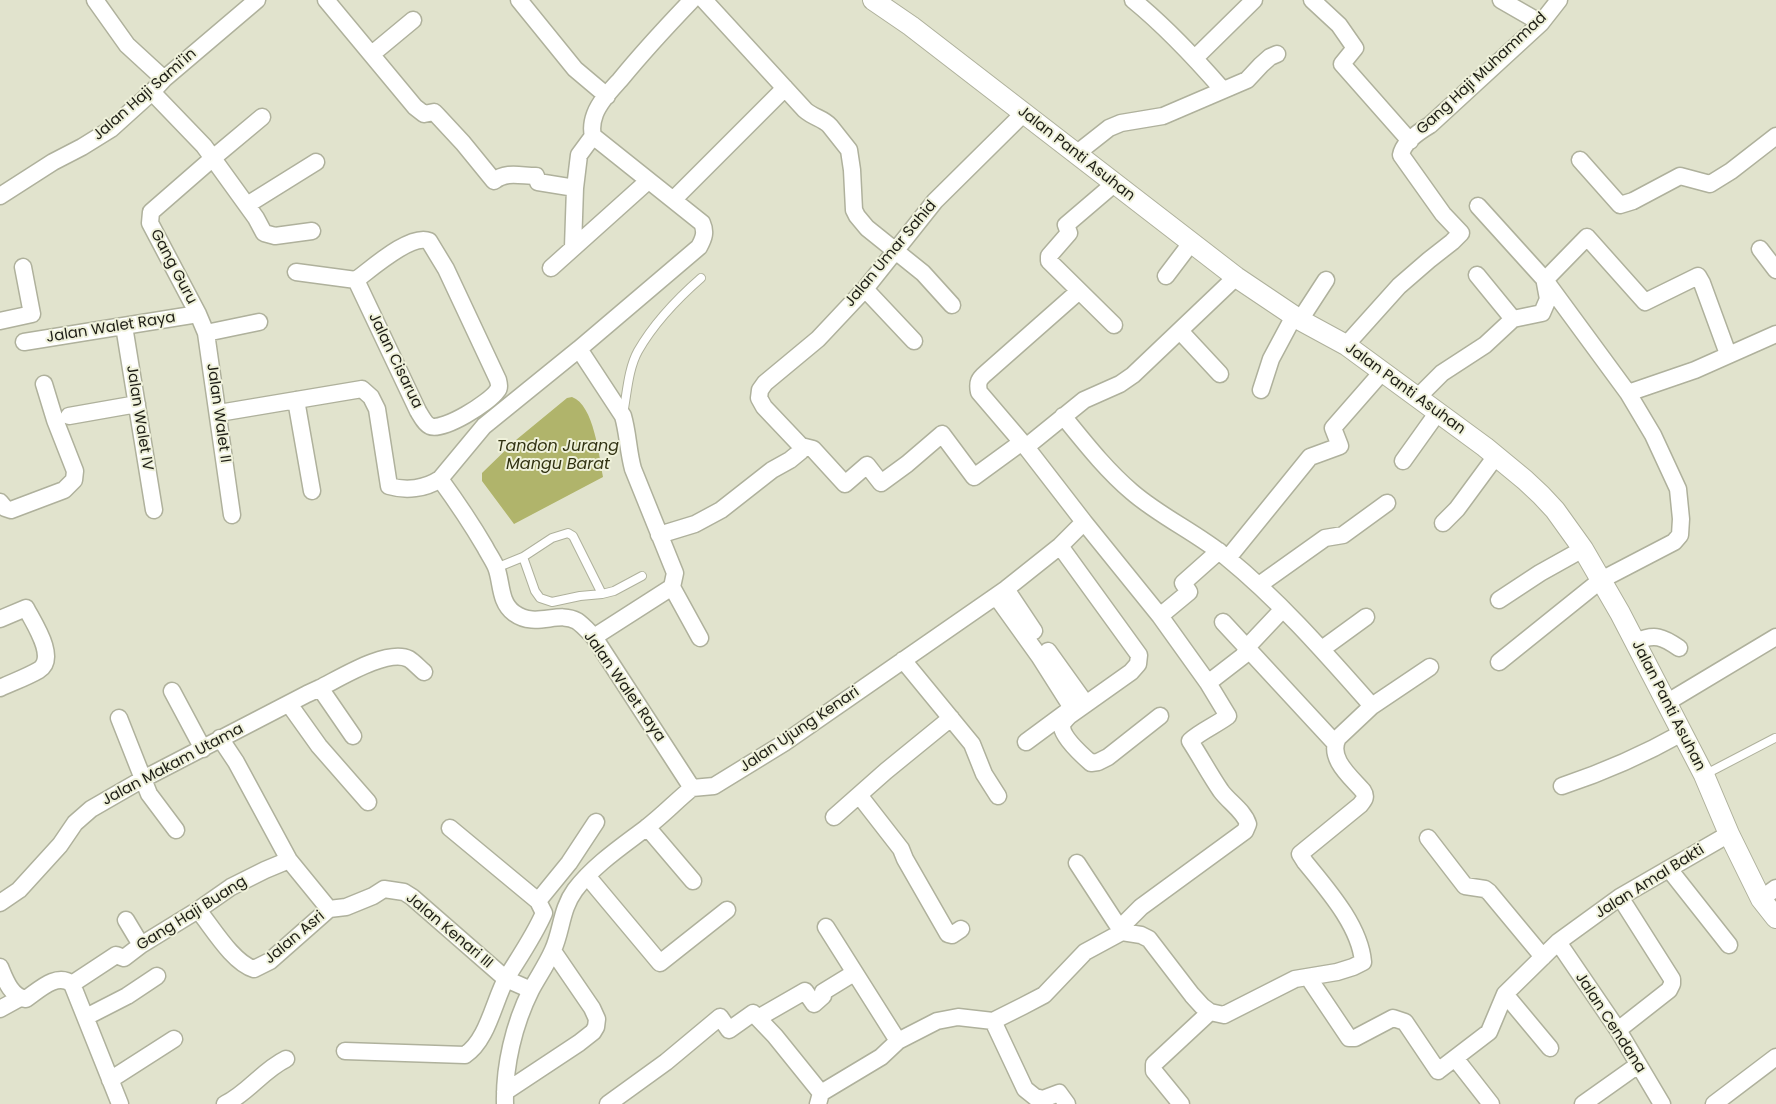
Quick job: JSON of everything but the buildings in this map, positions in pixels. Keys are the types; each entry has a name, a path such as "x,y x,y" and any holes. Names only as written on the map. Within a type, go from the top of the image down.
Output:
{"street":[{"path":"95,0 127,45 164,79"},
{"name":"Jalan Haji Sami'in","path":"0,196 110,129 164,79 257,0"},
{"path":"326,0 415,107 424,114 434,112 463,143 494,181 499,177 510,174 536,176 538,182 575,188"},
{"path":"519,0 575,69 607,96"},
{"path":"573,247 575,188 579,155 593,136 592,122 596,112 652,42 692,0"},
{"path":"704,0 811,116 827,122 848,150 852,170 856,216 867,228 923,273 952,305"},
{"name":"Jalan Panti Asuhan","path":"873,0 911,26 1236,277 1297,318 1346,345 1418,397 1496,456 1525,480 1556,510 1583,549 1635,642 1704,776 1729,834 1768,893 1776,918"},
{"path":"1133,0 1195,58 1222,89"},
{"path":"1195,58 1254,0"},
{"name":"Gang Haji Muhammad","path":"1312,0 1339,25 1355,48 1342,64 1410,141 1541,23 1559,0"},
{"path":"1501,0 1541,23"},
{"path":"372,54 413,20"},
{"path":"1076,154 1109,128 1121,123 1163,116 1222,89 1247,80 1261,64 1277,54"},
{"path":"674,199 785,88"},
{"path":"152,92 204,146 247,205 264,233 275,236 312,232"},
{"name":"Jalan Umar Sahid","path":"801,446 764,407 759,395 765,383 818,339 865,290 934,201 1024,113"},
{"name":"Gang Guru","path":"198,314 150,223 151,212 262,117"},
{"path":"219,413 362,389 368,393 377,410 389,486 405,490 436,482 484,426 579,349 699,247 704,238 705,230 702,223 593,136"},
{"path":"1580,160 1620,205 1633,201 1680,176 1710,184 1731,171 1776,136"},
{"path":"1346,345 1399,286 1452,242 1461,232 1443,214 1401,154 1410,141"},
{"path":"247,205 316,162"},
{"path":"551,268 648,181"},
{"path":"1114,184 1066,225 1069,233 1048,256 1050,261 1114,325"},
{"path":"1478,206 1545,280 1628,394 1653,435 1678,489 1681,518 1680,535 1674,542 1601,580 1499,662"},
{"path":"1545,280 1587,237 1645,302 1698,276 1728,354"},
{"name":"Jalan Cisarua","path":"420,239 429,241 446,269 498,380 498,391 472,411 437,427 430,426 425,422 418,412 356,280 408,243 420,239"},
{"path":"1166,276 1191,243"},
{"path":"1760,249 1776,270"},
{"path":"0,321 32,314 23,267"},
{"path":"296,272 356,280"},
{"path":"1477,275 1513,319"},
{"path":"659,535 695,524 721,510 772,470 801,451 801,446 813,449 845,484 867,465 881,483 942,434 974,477 1024,445 1084,400 1111,389 1133,375 1236,277"},
{"path":"1261,390 1271,358 1297,318 1326,280"},
{"path":"1418,397 1442,373 1484,345 1513,319 1542,313 1548,299 1545,280"},
{"path":"865,290 914,341"},
{"path":"608,1104 666,1062 720,1016 729,1030 753,1013 775,1036 819,1098 881,1057 898,1041 937,1021 958,1017 993,1020 1044,995 1085,952 1122,932 1127,921 1142,907 1210,856 1242,835 1248,824 1246,817 1222,791 1190,741 1197,734 1228,716 1208,683 1160,616 1024,445 979,392 979,380 1079,290"},
{"name":"Jalan Walet Raya","path":"24,342 198,314"},
{"name":"Jalan Walet II","path":"198,314 206,332 232,515"},
{"path":"206,332 259,322"},
{"name":"Jalan Walet IV","path":"124,326 154,510"},
{"path":"1180,331 1220,374"},
{"path":"1628,394 1695,370 1776,334"},
{"path":"579,349 623,416 631,462 675,573 672,587 700,638"},
{"path":"1160,616 1189,592 1184,583 1224,554 1310,458 1340,446 1334,428 1382,372"},
{"path":"0,502 5,508 11,510 64,490 74,480 75,471 55,420 44,384"},
{"path":"296,400 312,492"},
{"path":"69,416 137,404"},
{"path":"472,411 484,426"},
{"path":"1403,461 1438,412"},
{"path":"1063,416 1099,460 1133,493 1224,554 1260,585 1322,649 1372,706"},
{"path":"1443,523 1457,509 1496,456"},
{"path":"436,482 473,526 496,568 506,604 514,613 526,618 542,621 565,617"},
{"path":"1260,585 1325,538 1343,535 1387,503"},
{"name":"Jalan Ujung Kenari","path":"692,788 714,786 784,743 1001,592 1060,546 1084,522"},
{"path":"1060,546 1139,655 1138,664 1131,672 1069,716 1062,727 1065,734 1080,754 1091,763 1098,762 1108,757 1160,716"},
{"path":"1499,600 1583,549"},
{"path":"594,637 672,587"},
{"path":"1001,592 1086,704"},
{"path":"1001,592 1072,708 1026,742"},
{"path":"0,619 26,608 47,653 46,662 40,669 0,688"},
{"path":"1208,683 1243,656 1250,644 1282,609"},
{"path":"1322,649 1366,616"},
{"name":"Jalan Walet Raya","path":"565,617 578,621 594,637 692,788"},
{"path":"1077,863 1122,932 1141,935 1149,939 1192,995 1210,1012 1224,1015 1295,979 1353,968 1363,962 1362,949 1340,908 1304,862 1300,854 1360,805 1366,795 1338,761 1335,743 1223,622"},
{"path":"1635,642 1646,638 1663,637 1680,648"},
{"path":"1666,703 1776,637"},
{"name":"Jalan Makam Utama","path":"0,903 19,890 91,808 143,779 356,669 399,657 408,659 424,672"},
{"path":"903,660 972,744 984,774 998,796"},
{"path":"1335,743 1372,706 1430,667"},
{"path":"320,688 353,736"},
{"path":"172,691 203,749"},
{"path":"289,704 319,746 368,802"},
{"path":"119,718 149,794 176,830"},
{"path":"834,817 951,718"},
{"path":"1562,786 1604,772 1682,733"},
{"path":"220,738 290,860 329,909"},
{"path":"549,911 566,904 575,890 612,853 647,827 692,788"},
{"path":"859,795 901,849 947,932 952,935 961,930"},
{"path":"345,1051 465,1055 471,1051 479,1041 506,979 549,911 569,863 596,822"},
{"path":"647,827 693,881"},
{"path":"450,828 549,911 559,934 553,951 531,990 513,1040 505,1098"},
{"name":"Jalan Amal Bakti","path":"1308,977 1348,1038 1355,1038 1393,1018 1405,1022 1438,1071 1489,1032 1505,994 1558,942 1620,897 1729,834"},
{"path":"1428,838 1465,886 1468,888 1485,888 1543,957"},
{"name":"Gang Haji Buang","path":"72,984 116,955 124,958 231,887 290,860"},
{"path":"1669,869 1730,946"},
{"path":"588,877 660,963 727,910"},
{"name":"Jalan Kenari III","path":"329,909 346,908 384,889 404,892 506,979 531,990"},
{"path":"1618,1030 1669,990 1672,984 1672,979 1620,897"},
{"name":"Jalan Asri","path":"198,910 233,956 246,967 254,969 270,961 329,909"},
{"path":"126,920 141,945"},
{"path":"826,927 898,1041"},
{"name":"Jalan Cendana","path":"1558,942 1618,1030 1662,1104"},
{"path":"505,1098 579,1043 593,1032 596,1027 597,1019 592,1008 553,951"},
{"path":"0,967 10,987 20,998 26,999 60,979 68,980 72,984 120,1104"},
{"path":"758,1018 805,991 814,1004 823,996 823,992 854,972"},
{"path":"86,1017 127,996 157,976"},
{"path":"1505,994 1550,1048"},
{"path":"0,1010 20,998"},
{"path":"1181,1104 1154,1071 1154,1064 1210,1012"},
{"path":"993,1020 1025,1088 1039,1098 1048,1098 1059,1094 1065,1100"},
{"path":"110,1080 174,1039"},
{"path":"1455,1058 1491,1104"},
{"path":"1714,1104 1776,1058"},
{"path":"226,1104 277,1063 286,1059"},
{"path":"1584,1104 1638,1065"}],"lane":[{"path":"623,416 638,351 671,305 701,278"},
{"path":"496,568 523,557 552,538 568,533 573,536 602,594"},
{"path":"523,557 535,591 540,598 552,602 614,591 642,576"},
{"path":"562,600 565,617"},
{"path":"1704,776 1775,738"}],"water":[{"name":"Tandon Jurang Mangu Barat","path":"572,397 586,410 590,420 603,477 514,524 482,481 482,473 516,440 567,398"}]}
